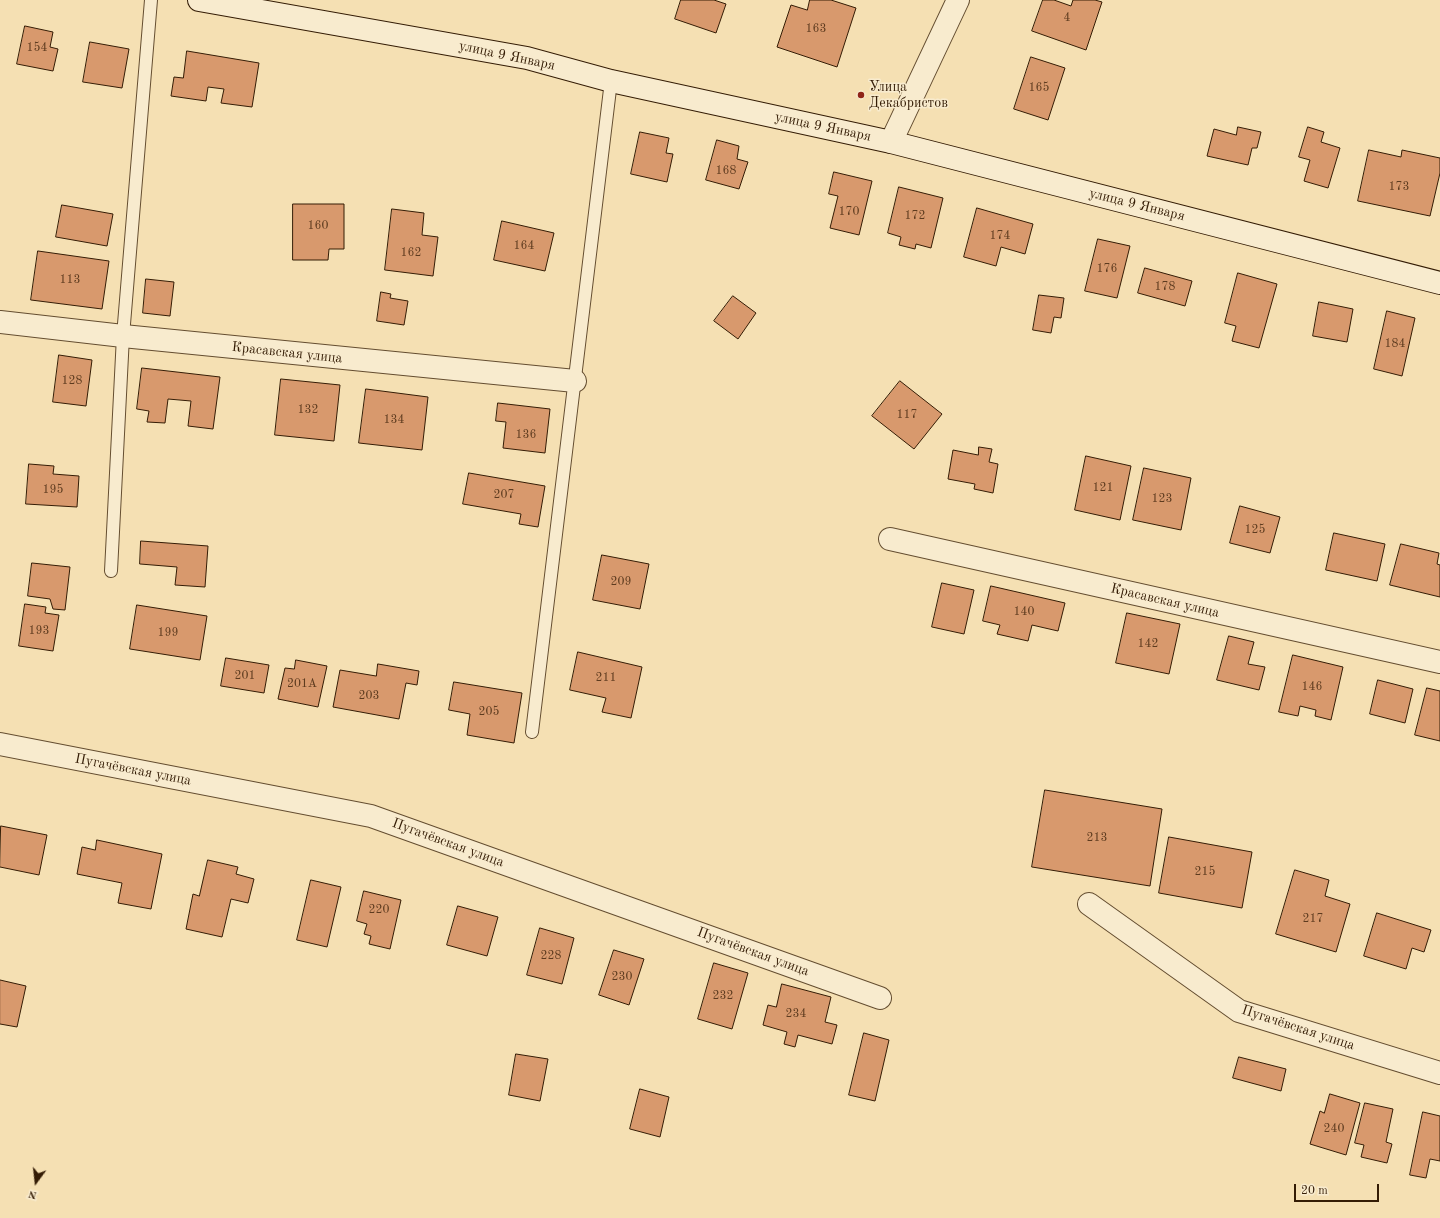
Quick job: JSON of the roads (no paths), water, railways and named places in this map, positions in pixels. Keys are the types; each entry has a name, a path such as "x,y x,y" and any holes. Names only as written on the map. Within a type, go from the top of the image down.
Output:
{"street":[{"name":"улица 9 Января","path":"199,0 527,58 611,81 891,142 1440,283"},
{"path":"891,142 958,0"},
{"name":"Красавская улица","path":"0,322 123,336 575,381"},
{"name":"Красавская улица","path":"890,539 1440,662"},
{"name":"Пугачёвская улица","path":"0,744 371,816 880,998"},
{"name":"Пугачёвская улица","path":"1089,904 1239,1011 1440,1073"}],"lane":[{"path":"110,571 123,336 151,0"},
{"path":"532,732 611,81"}],"place":[{"name":"Улица Декабристов","path":"861,95"}]}
